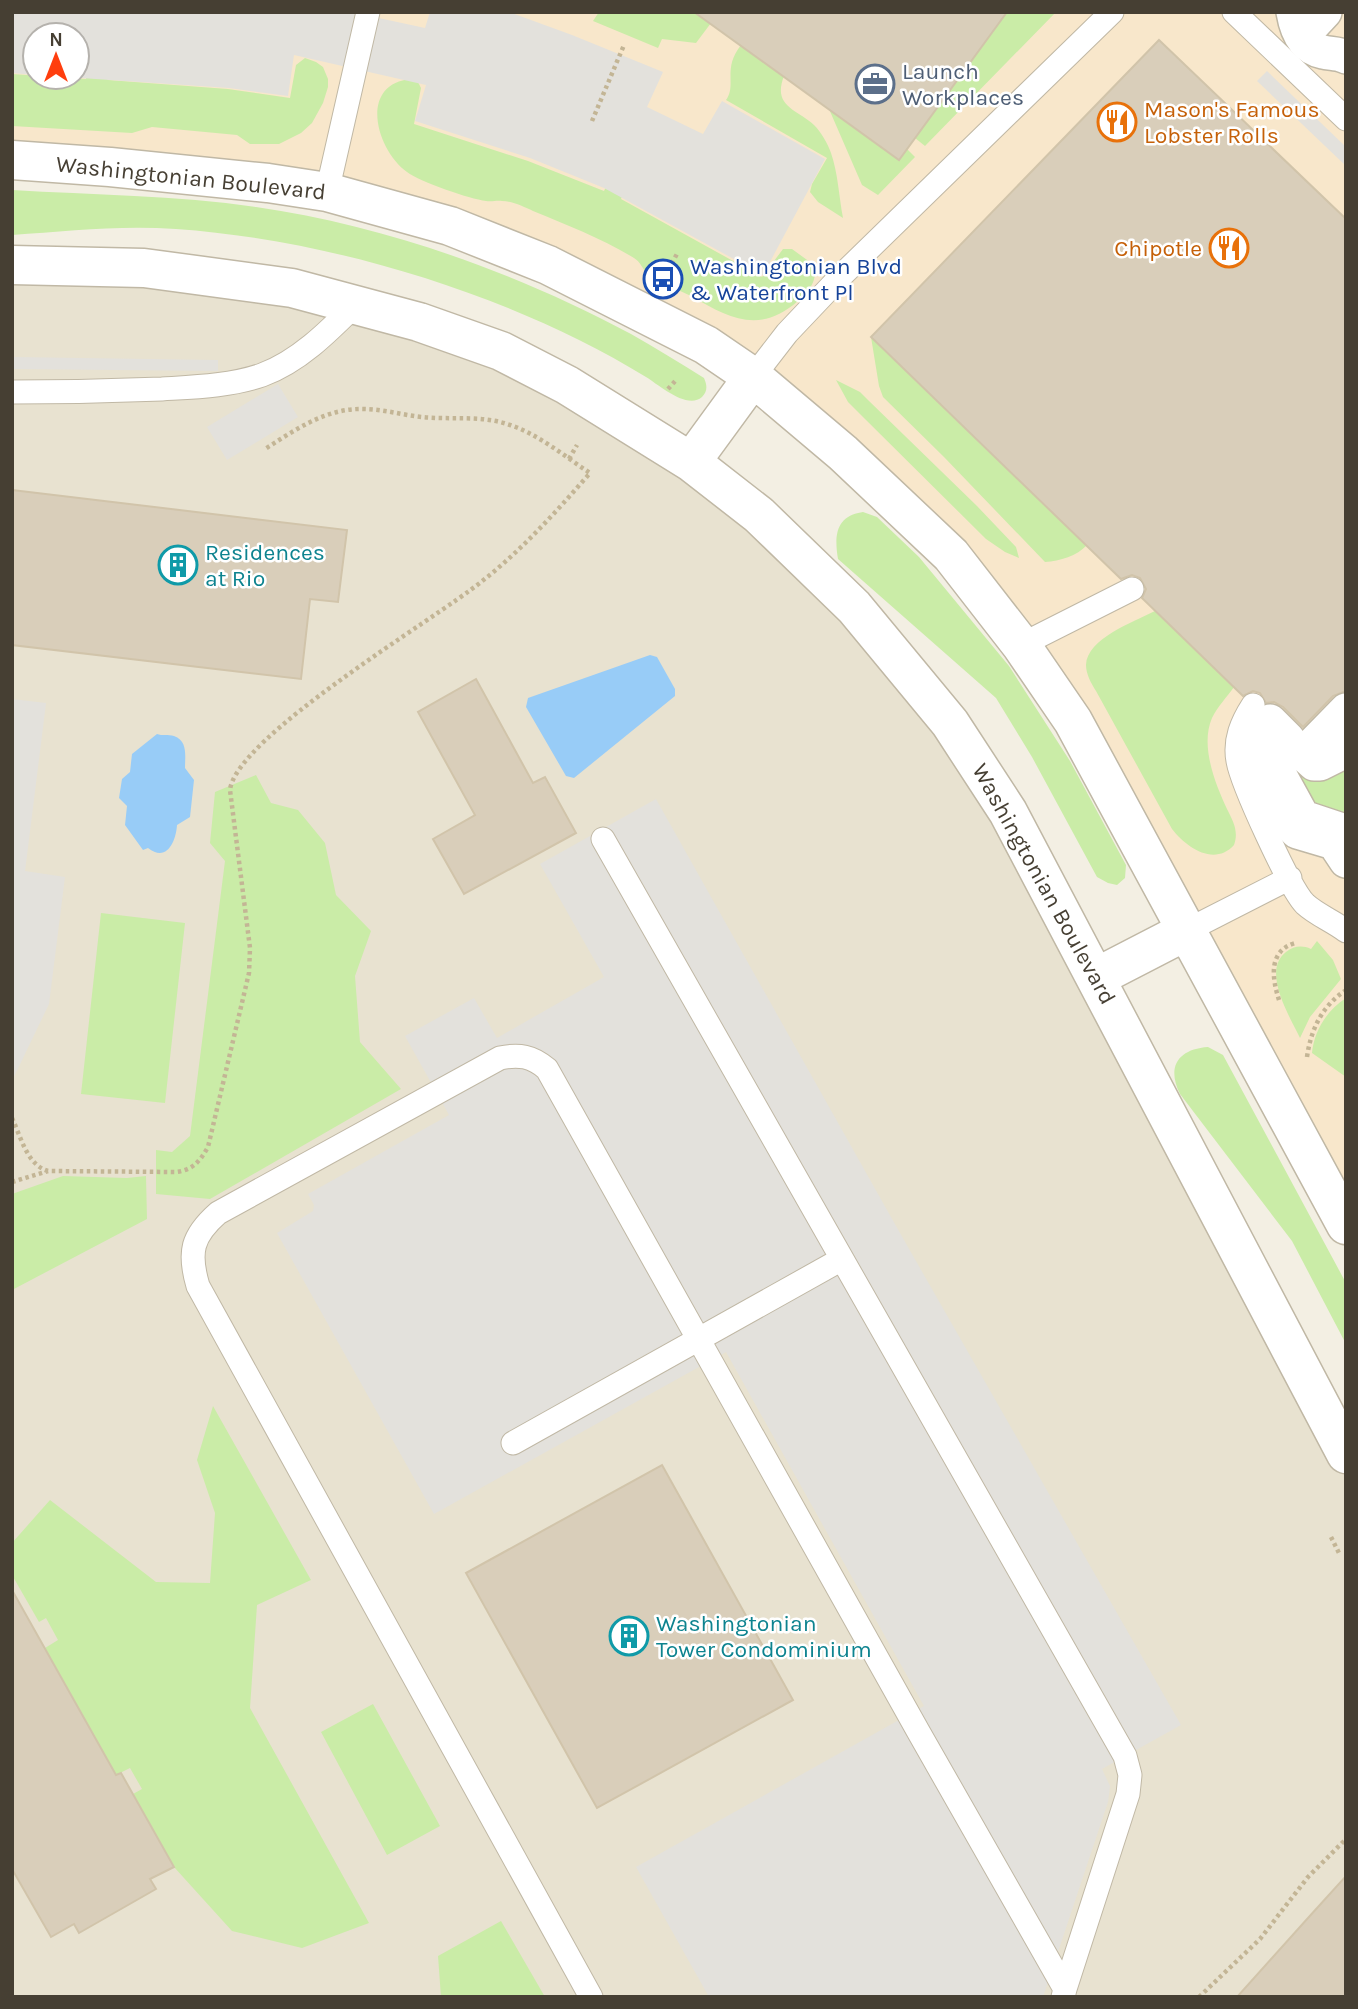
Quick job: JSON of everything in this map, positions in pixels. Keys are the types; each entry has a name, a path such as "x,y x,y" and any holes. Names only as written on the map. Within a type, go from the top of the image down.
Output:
{"street":[{"path":"1296,12 1312,26 1325,12"},
{"path":"1296,12 1297,32 1306,43 1323,52 1346,57"},
{"name":"Washingtonian Boulevard","path":"12,160 268,183 327,192 450,226 548,265 706,345 753,377 843,453 951,555 1021,645 1073,721 1346,1225"},
{"name":"Washingtonian Boulevard","path":"12,265 144,268 211,275 292,288 419,322 501,352 566,385 691,462 759,516 854,607 950,723 1009,812 1346,1454"},
{"path":"691,462 753,377"},
{"path":"1346,710 1303,754 1314,764 1320,764 1346,751"},
{"path":"1346,835 1339,828 1303,817 1274,764 1278,750 1289,739 1270,721 1258,739 1257,757 1290,825 1297,832 1334,843 1346,861"},
{"path":"1097,977 1188,930"}],"lane":[{"path":"327,192 368,12"},
{"path":"753,377 787,333 842,275 1112,12"},
{"path":"1234,12 1346,119"},
{"path":"12,392 182,388 262,375 285,364 330,330 355,305"},
{"path":"1021,645 1132,589"},
{"path":"1253,705 1243,722 1237,741 1238,761 1252,801 1303,902 1340,927"},
{"path":"603,839 1128,1765 1128,1794 1064,1993"},
{"path":"1188,930 1290,878"},
{"path":"592,1997 198,1286 192,1267 194,1245 203,1227 218,1213 500,1058 525,1056 547,1069 1064,1993"},
{"path":"513,1443 842,1259"}],"path":[{"path":"592,121 624,45"},
{"path":"663,279 678,252"},
{"path":"12,1182 48,1171 187,1171 200,1161 208,1147 249,973 250,948 230,790 234,779 255,751 290,719 481,583 543,528 590,473 535,437 507,424 484,419 421,417 363,409 340,410 312,421 265,449"},
{"path":"1280,1004 1274,979 1274,964 1279,953 1287,945 1307,944 1340,927"},
{"path":"1307,1061 1309,1043 1323,1011 1334,998 1346,990"},
{"path":"12,1118 33,1162 48,1171"},
{"path":"1331,1537 1340,1555"},
{"path":"1199,1997 1260,1939 1308,1877 1346,1839"}],"shaded area":[{"path":"12,12 1346,12 1346,1214 1050,677 725,348 381,198 12,156"},
{"path":"12,12 351,12 425,28 430,12 509,12 663,72 647,107 703,134 722,101 825,159 763,275 604,188 530,158 415,121 426,85 294,55 288,96 229,88 91,79 91,21 21,21 21,74 12,73"},
{"path":"1267,71 1346,147 1346,166 1257,81"},
{"path":"12,271 292,293 488,354 753,519 947,725 1346,1467 1346,1997 12,1997"},
{"path":"12,357 218,360 218,371 12,369"},
{"path":"278,384 298,417 227,460 207,427"},
{"path":"12,699 46,703 25,871 65,877 49,1004 12,1081"},
{"path":"656,799 1181,1725 1102,1769 1110,1786 1108,1802 1043,1997 709,1997 636,1867 924,1706 726,1352 434,1514 277,1233 313,1211 314,1205 308,1194 449,1115 405,1036 474,998 497,1038 604,977 540,864"}],"green space":[{"path":"599,12 696,12 711,23 696,43 662,39 658,48 593,21"},
{"path":"1007,12 1056,12 925,146 915,138"},
{"path":"741,45 784,76 781,94 784,101 814,125 824,138 835,169 843,218 818,202 810,192 827,158 726,100 732,62"},
{"path":"91,54 108,80 228,89 290,98 296,65 305,58 323,67 328,87 312,123 301,133 279,144 250,144 237,135 152,127 132,133 12,126 12,74 21,75 21,91 91,91"},
{"path":"411,79 418,82 421,88 414,124 528,161 604,191 619,160 634,168 621,199 762,277 783,249 792,249 814,265 812,285 798,301 784,311 770,318 744,320 718,311 658,280 648,274 634,258 585,233 514,203 469,197 413,176 396,162 387,149 378,119 378,105 384,93 394,84"},
{"path":"829,109 907,149 915,157 878,195 862,185"},
{"path":"12,190 226,203 305,215 401,239 496,272 587,312 640,339 704,378 706,390 702,397 696,400 681,398 594,348 480,297 420,276 297,245 236,235 155,228 12,235"},
{"path":"871,337 1087,545 1068,557 1045,562 883,397"},
{"path":"836,380 860,392 977,506 1016,547 1019,558 986,539 848,402"},
{"path":"863,512 877,517 919,557 1009,666 1070,761 1126,865 1125,878 1117,885 1097,877 1032,757 996,698 838,559 836,542 842,522"},
{"path":"1155,611 1234,687 1219,706 1209,729 1210,764 1236,831 1234,845 1218,854 1192,848 1172,829 1087,672 1088,655 1094,647 1113,632"},
{"path":"1346,751 1346,835 1334,827 1274,761"},
{"path":"256,775 271,803 298,810 325,843 336,895 371,931 355,976 360,1042 401,1089 210,1199 156,1194 156,1150 172,1152 190,1136 225,861 210,843 215,792"},
{"path":"101,913 185,923 165,1103 81,1094"},
{"path":"1317,941 1333,960 1341,979 1310,1017 1300,1038 1280,994 1276,970 1279,960 1286,952 1298,947 1311,949"},
{"path":"1346,998 1346,1077 1312,1053 1315,1037 1323,1022"},
{"path":"1208,1047 1223,1055 1346,1283 1346,1344 1292,1241 1180,1094 1174,1075 1178,1061 1189,1051"},
{"path":"63,1176 146,1176 147,1219 12,1290 12,1194"},
{"path":"213,1406 311,1580 257,1605 250,1708 369,1923 302,1948 232,1931 174,1867 133,1794 142,1789 130,1768 116,1775 45,1648 58,1640 46,1618 39,1622 12,1575 12,1543 50,1500 156,1582 210,1583 215,1513 197,1460"},
{"path":"373,1704 440,1826 387,1855 321,1732"},
{"path":"501,1921 545,1997 441,1997 438,1956"}],"water":[{"path":"650,655 657,657 675,689 675,696 574,778 566,776 526,707 528,698"},
{"path":"157,734 174,736 182,741 185,768 194,780 190,817 177,825 169,848 160,853 148,848 143,850 125,825 127,806 119,798 122,779 130,772 132,754"}],"building":[{"name":"Launch Workplaces","path":"694,12 1007,12 899,160"},
{"path":"1159,40 1346,219 1346,691 1333,696 1303,727 1283,707 1274,702 1266,703 1260,693 1253,691 1243,696 1142,598 1146,589 1140,578 1132,575 1121,579 871,337"},
{"name":"Residences at Rio","path":"12,490 347,530 338,602 310,599 301,679 12,645"},
{"path":"476,679 533,783 545,777 576,833 464,894 433,839 475,815 418,712"},
{"name":"Washingtonian Tower Condominium","path":"662,1465 793,1700 597,1808 466,1573"},
{"path":"12,1590 116,1775 121,1773 174,1867 150,1879 156,1889 79,1933 74,1924 51,1937 12,1869"},
{"path":"1346,1876 1346,1997 1237,1997 1308,1918"}],"place":[{"name":"Launch Workplaces","path":"875,84"},
{"name":"Mason's Famous Lobster Rolls","path":"1117,122"},
{"name":"Chipotle","path":"1229,248"},
{"name":"Washingtonian Blvd & Waterfront Pl","path":"663,279"},
{"name":"Residences at Rio","path":"178,565"},
{"name":"Washingtonian Tower Condominium","path":"629,1636"}]}
